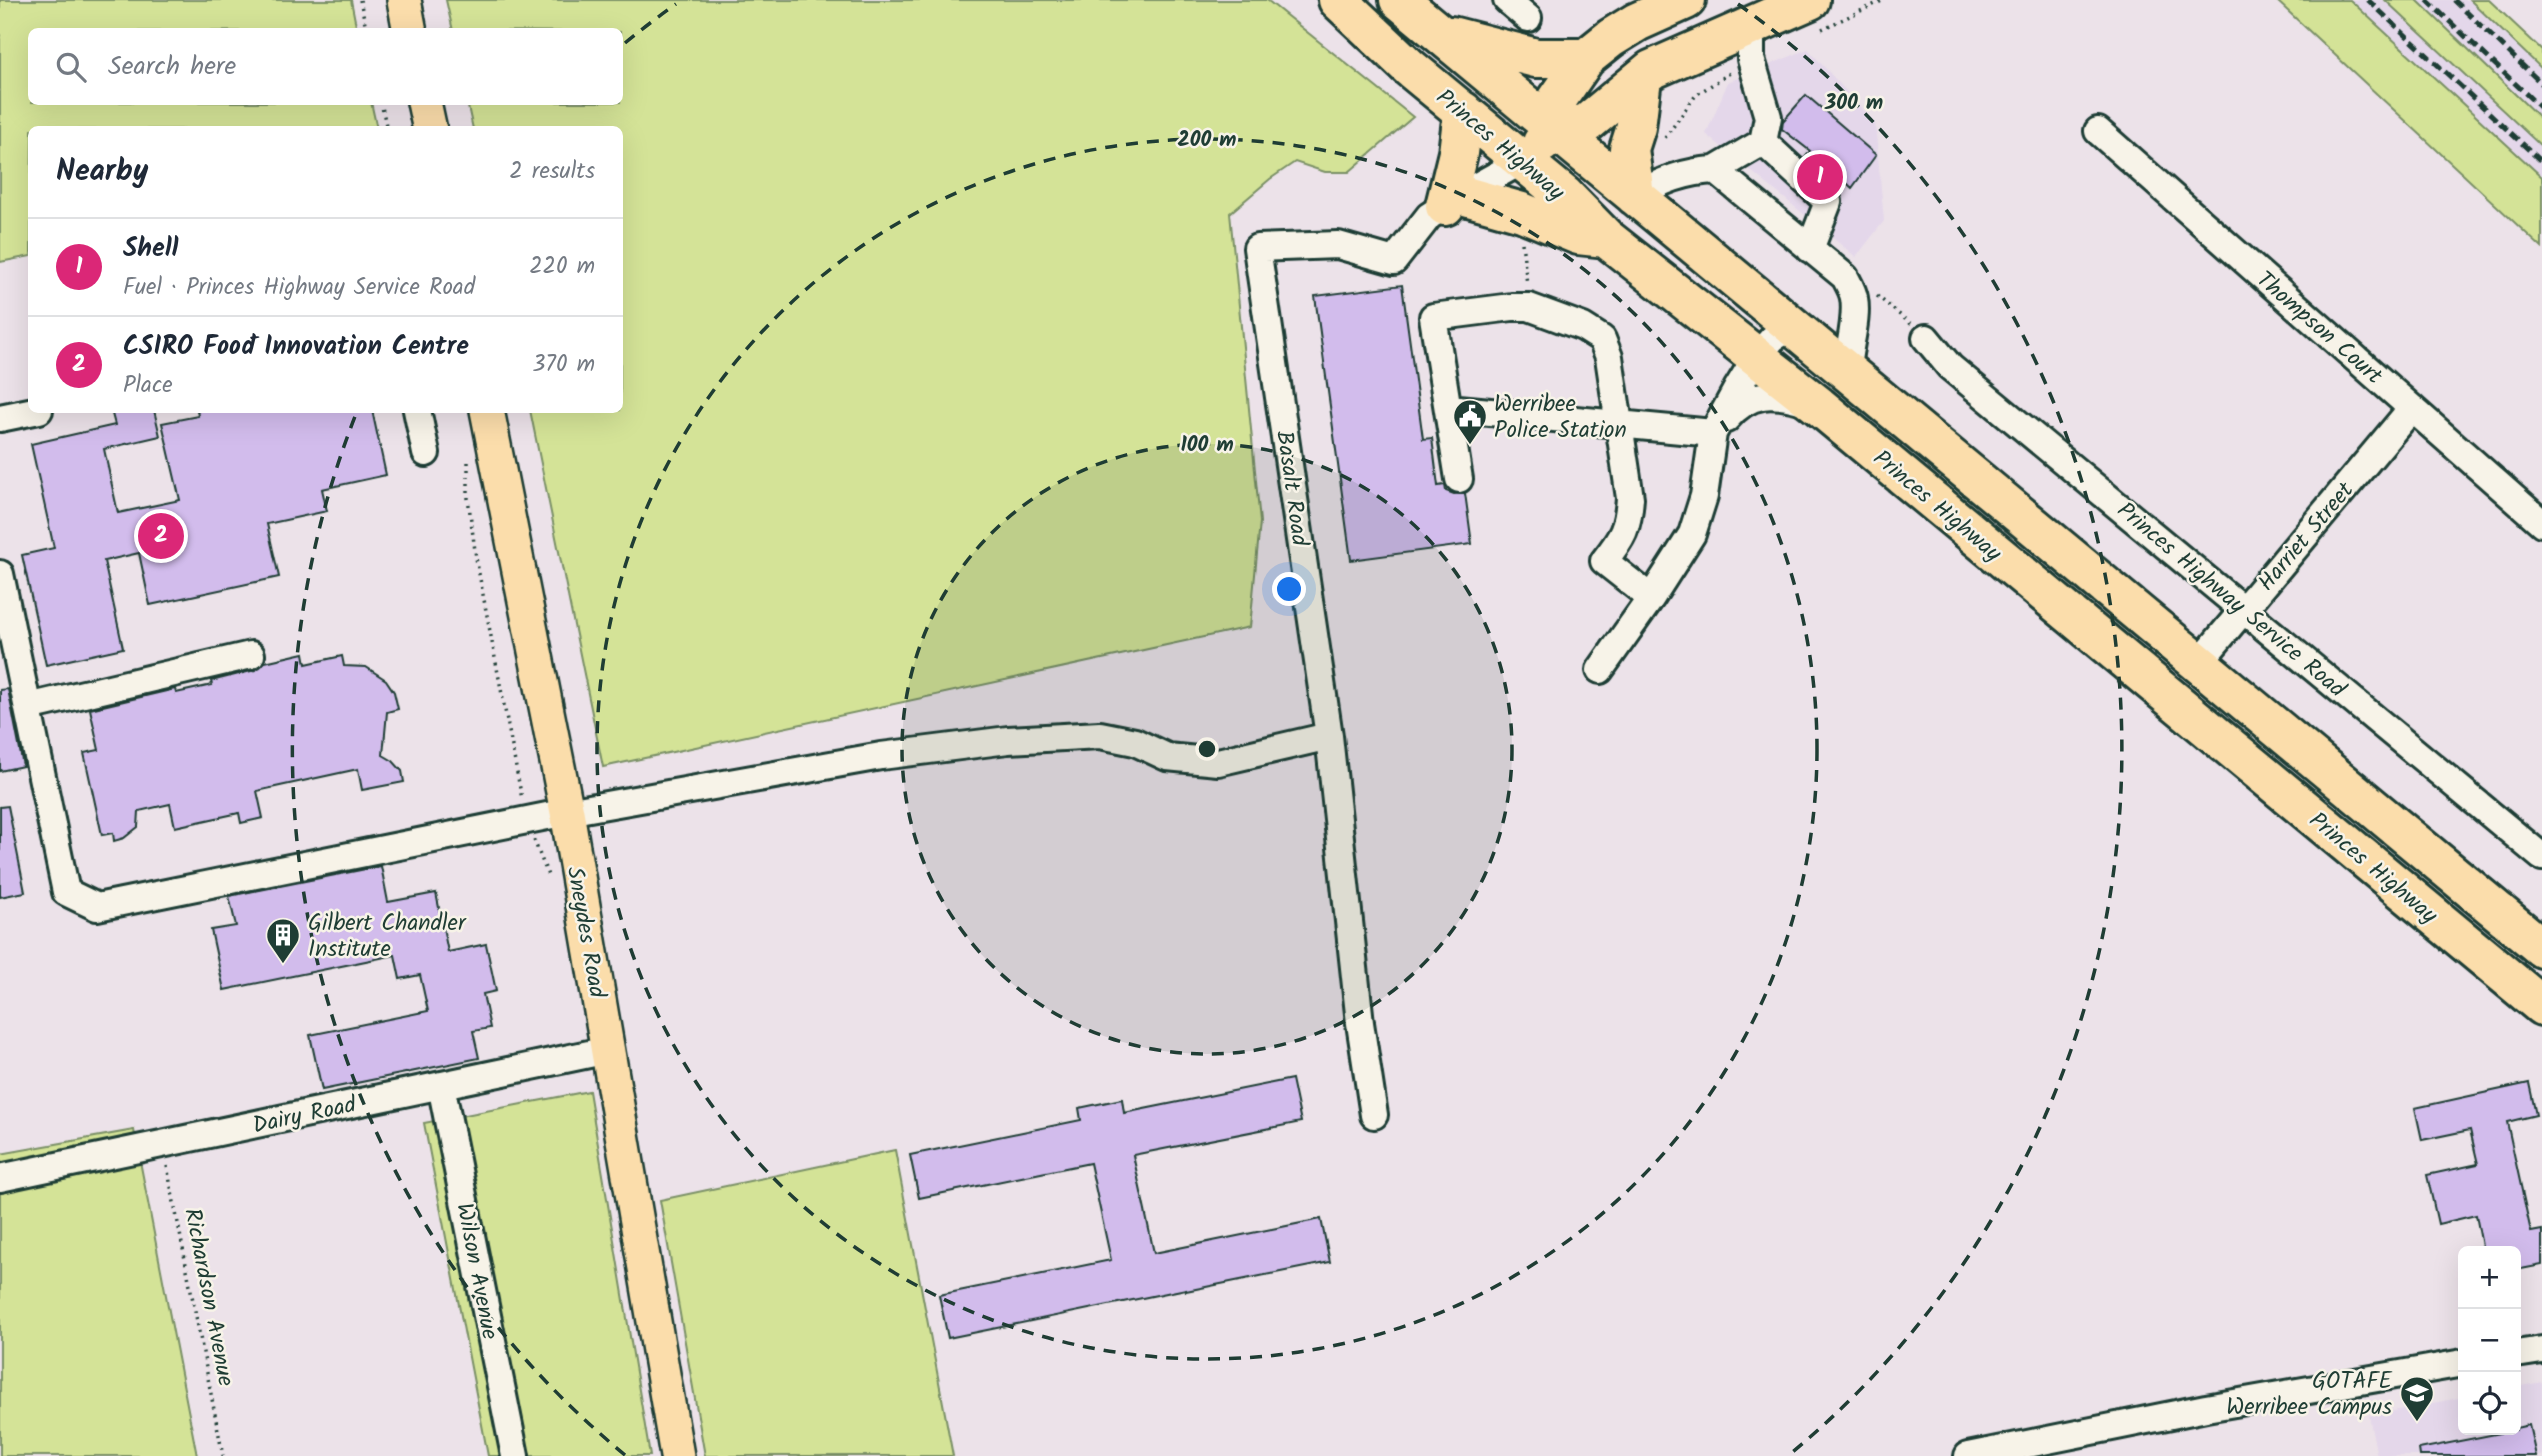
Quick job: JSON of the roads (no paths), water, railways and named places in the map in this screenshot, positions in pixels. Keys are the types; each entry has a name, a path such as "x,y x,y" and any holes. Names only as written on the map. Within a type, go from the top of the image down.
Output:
{"highway":[{"name":"Princes Highway","path":"1338,0 1410,68 1565,196 1606,238 1819,406 2542,1006"},
{"name":"Princes Highway","path":"1399,0 2542,948"},
{"path":"1556,130 1557,100 1586,58 1637,22 1686,0"},
{"path":"1522,161 1556,130 1587,123 1651,70 1751,42 1810,0"},
{"path":"1438,32 1536,58 1586,58"},
{"path":"1635,196 1629,149 1636,127 1642,78"},
{"path":"1463,111 1453,200 1522,212 1578,235 1606,238"},
{"path":"2169,696 2198,664"}],"main road":[{"path":"404,0 409,28"},
{"path":"425,105 429,126"},
{"name":"Sneydes Road","path":"488,413 567,812 677,1456"}],"street":[{"path":"1507,0 1528,18"},
{"path":"1635,196 1657,183 1700,171 1715,170 1763,142 1768,117 1751,42"},
{"name":"Thompson Court","path":"2098,131 2542,523"},
{"path":"1763,142 1828,202 1810,249"},
{"name":"Basalt Road","path":"1374,1115 1360,1023 1329,736 1257,248 1338,245 1394,261 1429,216 1522,161"},
{"path":"1715,170 1845,277 1854,296 1847,371"},
{"path":"1459,479 1433,317 1529,307 1583,327 1602,339 1609,357 1630,498 1629,520 1623,537 1604,561 1651,598"},
{"path":"1601,670 1692,534 1704,496 1713,433 1757,356 1773,338 1798,330"},
{"name":"Princes Highway Service Road","path":"1926,338 1950,367 2542,857"},
{"path":"1713,433 1738,404 1756,397 1782,394 1819,406"},
{"path":"1448,408 1713,433"},
{"name":"Harriet Street","path":"2198,664 2412,408"},
{"path":"0,418 28,412"},
{"path":"418,413 426,453"},
{"path":"0,575 66,892 97,907 567,812 881,756 1008,740 1100,735 1135,741 1167,757 1218,762 1329,736"},
{"path":"28,707 251,655"},
{"name":"Dairy Road","path":"0,1178 608,1050"},
{"name":"Wilson Avenue","path":"441,1085 515,1456"},
{"path":"2521,1353 2542,1350"},
{"path":"1968,1456 2206,1408 2458,1364"}],"railway":[{"path":"2368,0 2542,162"},
{"path":"2427,0 2542,109"},
{"path":"2454,0 2542,84"}],"place":[{"name":"Shell","path":"1820,177"},
{"name":"Werribee Police Station","path":"1470,446"},
{"name":"CSIRO Foođ Innovation Centre","path":"161,536"},
{"name":"Gilbert Chandler Institute","path":"283,965"},
{"name":"GOTAFE Werribee Campus","path":"2417,1423"}]}
